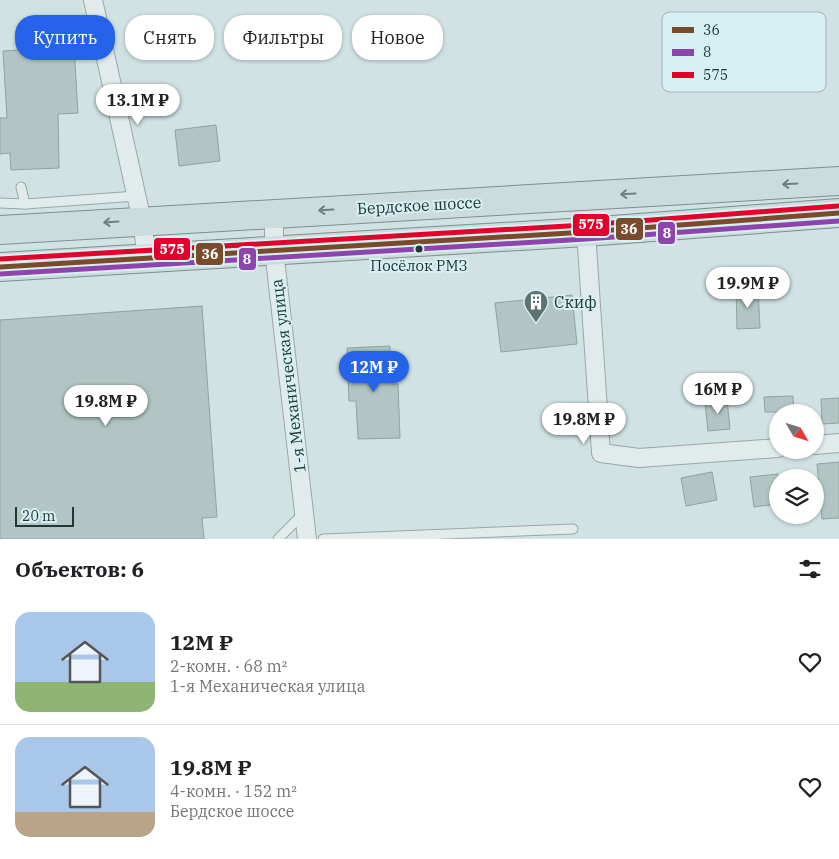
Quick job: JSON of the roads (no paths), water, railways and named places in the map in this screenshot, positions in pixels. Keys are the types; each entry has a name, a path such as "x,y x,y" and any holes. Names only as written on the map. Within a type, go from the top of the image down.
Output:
{"highway":[{"name":"Бердское шоссе","path":"0,230 139,208 274,213 839,181"},
{"path":"0,267 586,232 839,213"}],"street":[{"path":"93,0 139,208 147,258"},
{"name":"1-я Механическая улица","path":"274,213 274,250 307,539"},
{"path":"586,232 601,453 639,458 769,449"},
{"path":"824,444 839,443"}],"lane":[{"path":"20,187 25,204"},
{"path":"0,203 139,208"},
{"path":"278,539 304,513"},
{"path":"322,539 573,529"}],"place":[{"name":"Посёлок РМЗ","path":"419,249"},
{"name":"Скиф","path":"536,323"}]}
